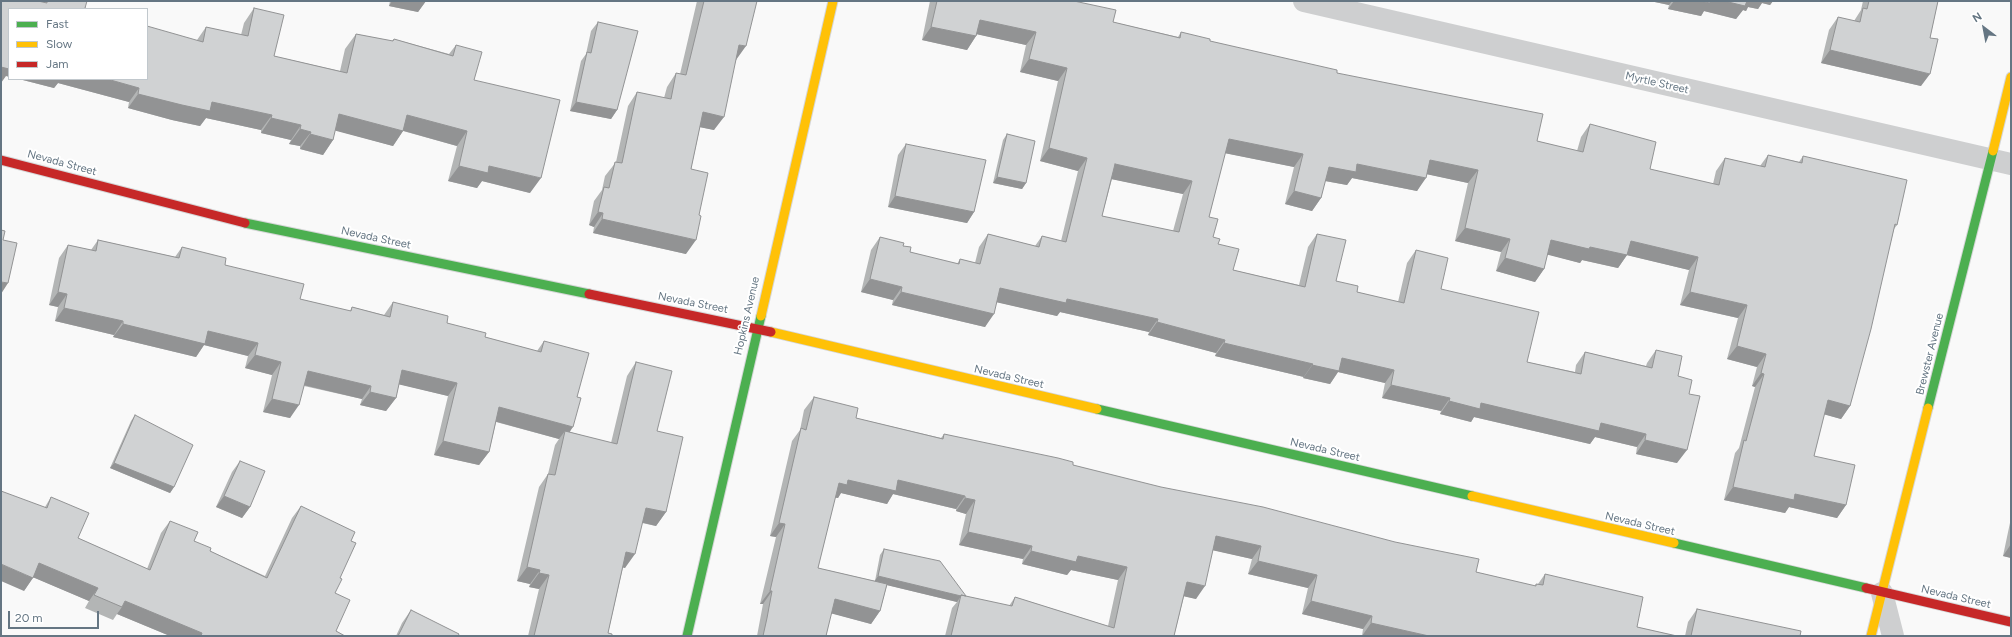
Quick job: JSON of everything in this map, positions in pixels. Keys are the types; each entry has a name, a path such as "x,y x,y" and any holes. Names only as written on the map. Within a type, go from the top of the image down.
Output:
{"street":[{"name":"Hopkins Avenue","path":"687,636 756,328 834,1"},
{"name":"Myrtle Street","path":"1304,1 2001,162"},
{"name":"Brewster Avenue","path":"1871,636 2001,162 2011,77"},
{"name":"Nevada Street","path":"1,160 238,222 756,328 808,342 2011,622"},
{"path":"1882,593 1893,636"}],"building":[{"path":"1,1 38,1 47,3 47,1 87,1 85,8 8,8 8,69 1,67"},
{"path":"704,1 757,1 746,46 739,45 724,117 703,112 691,169 708,173 699,215 701,216 696,240 602,219 603,213 598,212 604,187 609,188 615,162 622,163 637,92 671,99 676,73 686,75"},
{"path":"937,1 1074,1 1116,10 1113,22 1180,38 1181,32 1210,39 1210,41 1337,70 1337,73 1543,114 1537,141 1583,152 1590,124 1656,142 1650,169 1719,185 1725,158 1765,167 1768,155 1802,163 1803,156 1907,180 1897,225 1895,224 1871,329 1850,406 1828,400 1814,456 1855,465 1846,505 1795,494 1794,500 1733,487 1744,440 1746,441 1764,374 1761,373 1766,354 1737,346 1747,305 1690,292 1698,257 1631,241 1627,255 1590,247 1589,249 1551,240 1544,269 1505,258 1510,239 1465,228 1478,170 1430,160 1426,178 1357,164 1356,172 1329,167 1321,198 1294,191 1303,154 1229,139 1209,217 1218,219 1213,237 1220,239 1218,244 1239,249 1233,270 1305,287 1317,234 1346,240 1336,281 1358,286 1357,292 1404,303 1416,250 1448,258 1441,289 1539,312 1527,362 1581,374 1585,352 1652,368 1656,350 1682,356 1678,376 1692,380 1689,394 1700,396 1687,450 1645,440 1646,434 1601,423 1599,431 1481,403 1480,409 1449,401 1450,398 1391,385 1394,370 1342,358 1339,371 1224,343 1225,340 1157,322 1158,319 1067,299 1066,303 1000,288 994,314 901,292 902,287 870,279 880,237 904,243 903,246 911,247 910,252 959,264 960,259 980,264 988,234 1039,247 1042,236 1066,242 1087,158 1049,148 1067,68 1029,59 1036,32 980,20 976,36 931,27","holes":["1115,164 1192,181 1179,232 1102,216"]},
{"path":"1724,1 1747,1 1745,6"},
{"path":"1869,1 1938,1 1930,38 1938,39 1930,74 1830,50 1838,17 1860,22 1863,8 1867,9"},
{"path":"254,8 284,15 274,56 347,73 356,34 393,41 394,39 453,56 456,45 482,52 474,80 560,100 541,178 489,166 488,173 459,166 467,131 407,115 403,131 339,114 333,140 310,134 311,132 300,129 301,125 271,118 272,115 212,102 210,111 182,105 138,94 139,88 111,80 148,80 148,26 203,42 206,27 248,36"},
{"path":"598,22 638,31 617,110 576,102 587,52 591,53"},
{"path":"1007,134 1035,141 1026,183 997,177"},
{"path":"906,144 986,160 974,212 895,196"},
{"path":"1,230 5,231 3,240 17,243 8,283 1,282"},
{"path":"98,240 179,258 182,247 226,258 225,265 304,284 300,299 351,311 352,307 390,317 393,302 448,316 447,323 486,333 485,337 541,352 544,341 589,353 577,397 581,398 573,427 499,407 489,452 443,441 457,383 402,370 396,398 370,392 371,386 308,371 299,405 272,399 281,362 255,355 258,343 208,331 205,344 123,324 123,321 64,308 67,294 58,292 68,245 96,251"},
{"path":"636,362 672,371 657,431 683,437 666,512 646,508 635,554 626,552 608,633 612,634 612,636 534,636 549,575 539,573 540,570 527,567 548,474 555,475 565,431 617,444"},
{"path":"814,397 858,408 856,418 943,439 944,434 1058,458 1073,462 1073,465 1161,487 1263,507 1395,542 1479,559 1476,572 1536,586 1536,584 1543,585 1545,574 1643,597 1637,627 1677,636 1429,636 1371,623 1372,616 1311,601 1317,575 1258,561 1261,546 1216,536 1205,586 1187,582 1174,636 951,636 961,595 1012,606 1015,597 1114,628 1127,567 1078,556 1076,562 1031,551 1032,546 968,532 975,500 965,498 965,496 898,480 896,491 848,480 847,485 839,483 818,568 887,584 880,611 835,599 826,636 763,636 772,591 770,591 785,524 779,523 801,428 806,430"},
{"path":"135,415 193,445 174,487 114,463"},
{"path":"240,461 265,471 250,507 224,496"},
{"path":"1,491 47,508 51,497 89,513 78,538 150,570 170,521 198,532 194,541 211,548 210,551 267,578 301,506 355,532 351,541 356,543 335,593 350,600 336,631 345,636 201,636 202,633 125,601 122,607 94,595 98,588 39,563 33,578 1,564"},
{"path":"884,549 940,561 966,596 878,576"},
{"path":"1697,609 1801,631 1800,636 1691,636"},
{"path":"411,610 459,634 458,636 398,636"}],"traffic: fast":[{"path":"1928,408 1993,151"},
{"path":"245,223 589,294"},
{"path":"687,636 761,316"},
{"path":"1097,409 1472,496"},
{"path":"1674,543 1866,588"}],"traffic: slow":[{"path":"761,316 833,1"},
{"path":"1993,151 2011,77"},
{"path":"771,332 1097,409"},
{"path":"1871,636 1928,408"},
{"path":"1472,496 1674,543"}],"traffic: jam":[{"path":"1,160 245,223"},
{"path":"589,294 771,332"},
{"path":"1866,588 2011,622"}]}
